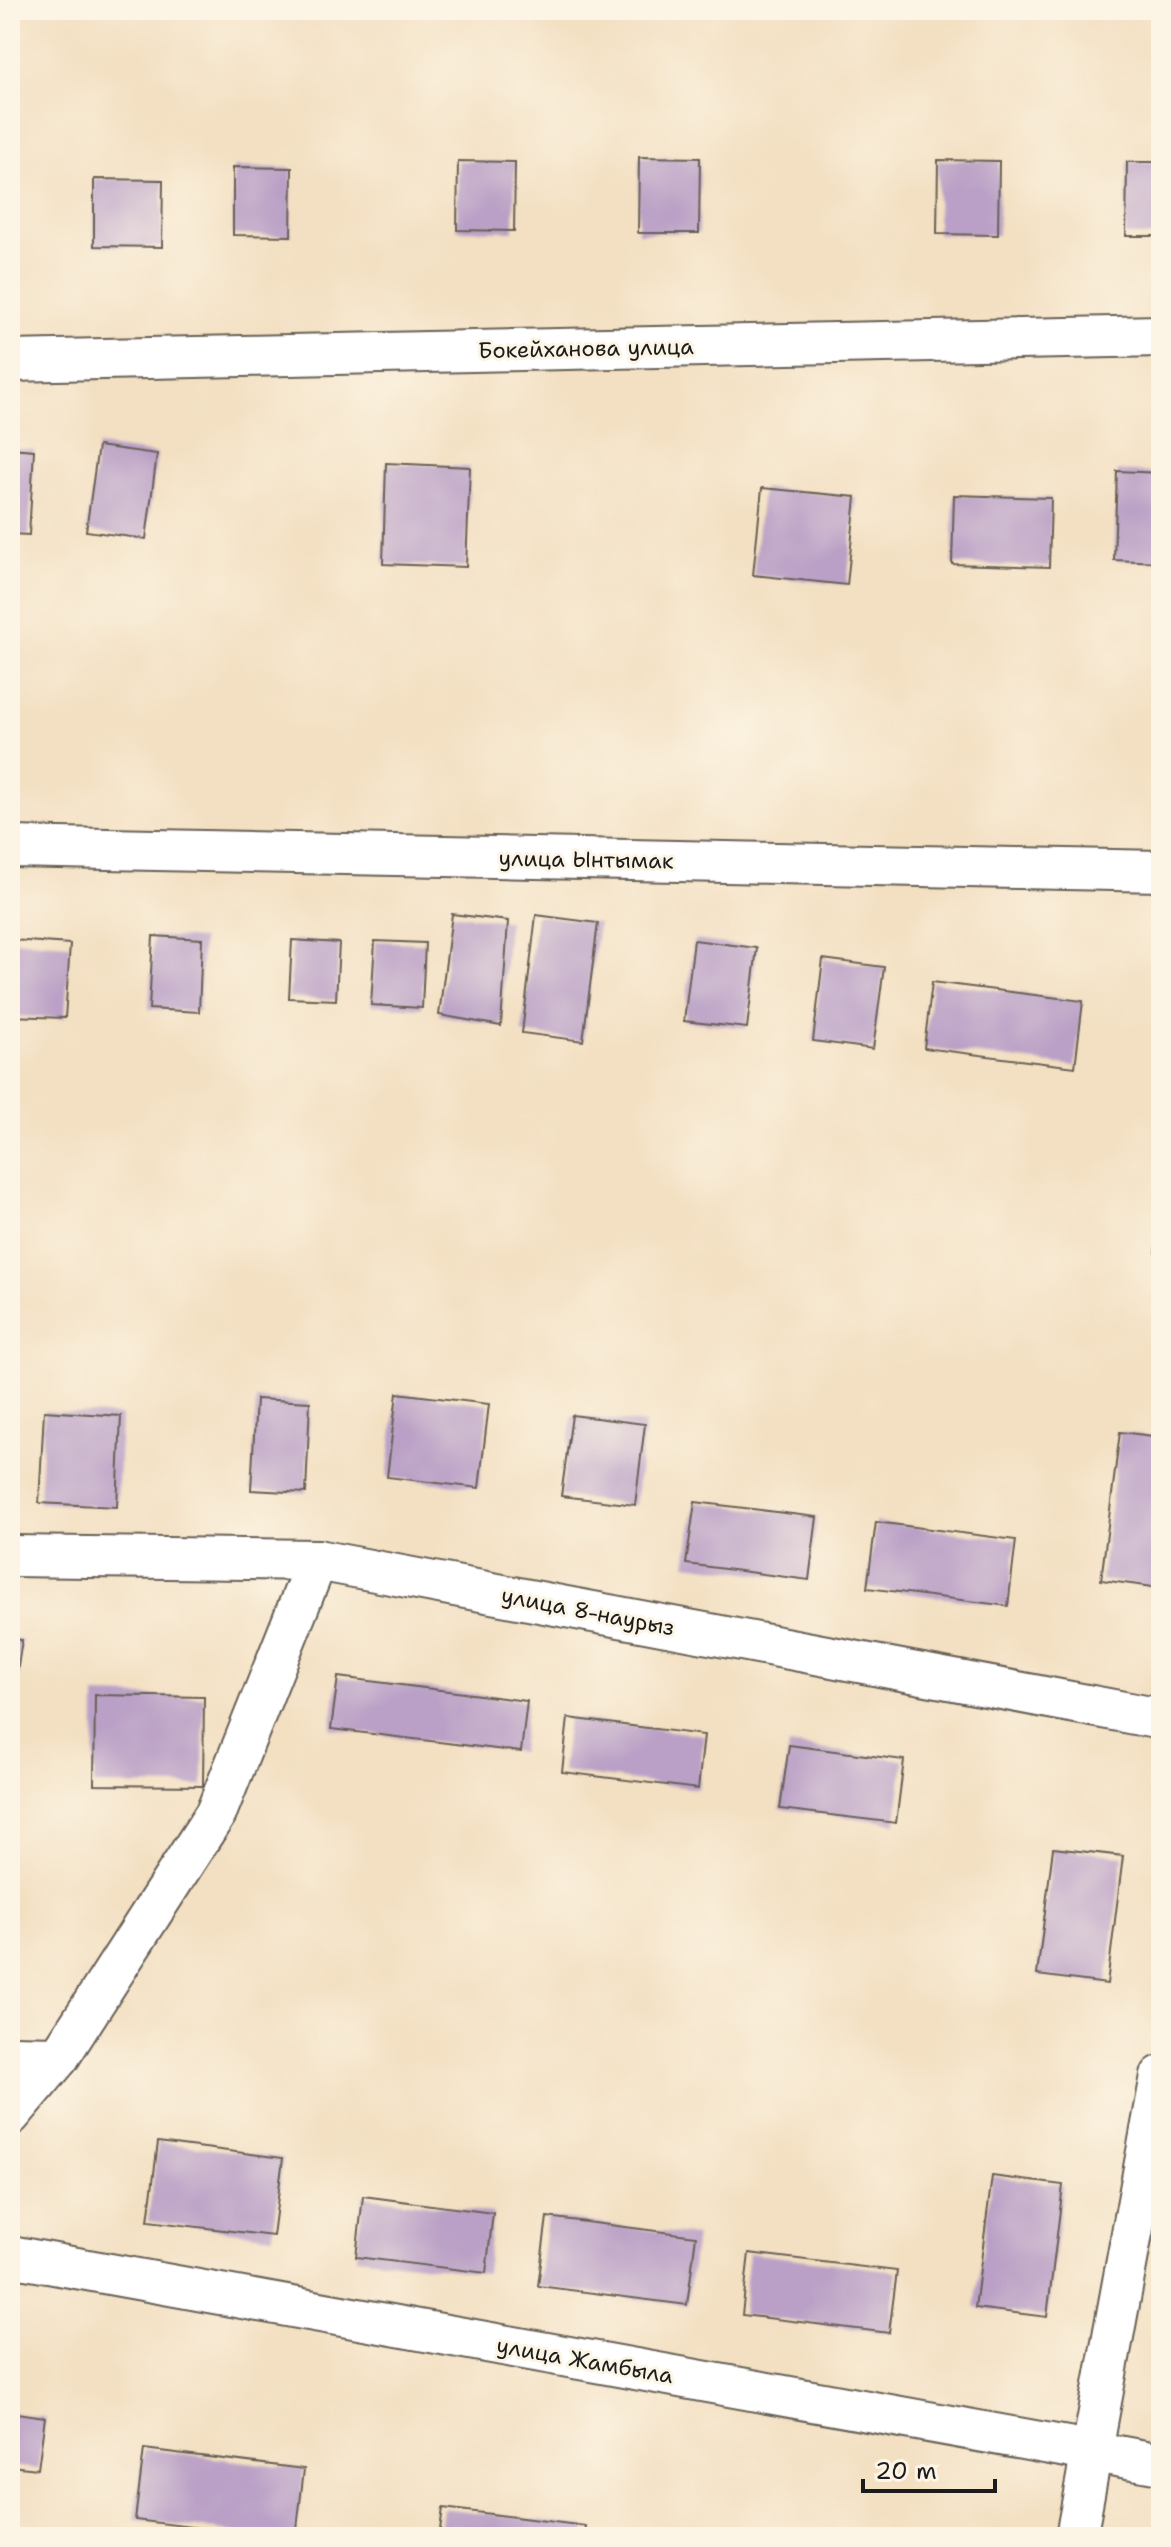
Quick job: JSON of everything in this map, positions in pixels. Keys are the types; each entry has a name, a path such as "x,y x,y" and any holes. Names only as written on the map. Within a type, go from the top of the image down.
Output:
{"street":[{"name":"Бокейханова улица","path":"10,361 1161,336"},
{"name":"улица Ынтымак","path":"10,847 1161,871"},
{"name":"улица 8-наурыз","path":"10,1556 317,1560 1161,1719"},
{"path":"10,2115 59,2057 216,1813 317,1560"},
{"path":"10,2056 59,2057"},
{"path":"1076,2537 1161,2076"},
{"name":"улица Жамбыла","path":"10,2256 1161,2464"}],"building":[{"path":"639,157 700,158 699,233 638,233"},
{"path":"938,160 999,161 998,235 937,234"},
{"path":"458,161 515,162 514,231 457,230"},
{"path":"1127,162 1161,162 1161,236 1126,236"},
{"path":"233,167 292,168 291,236 233,235"},
{"path":"94,179 163,180 162,247 94,246"},
{"path":"98,446 157,454 146,539 86,531"},
{"path":"10,448 34,450 29,535 10,534"},
{"path":"386,463 470,467 466,567 383,564"},
{"path":"1117,471 1161,473 1161,562 1114,560"},
{"path":"762,488 856,497 847,585 753,575"},
{"path":"954,495 1051,498 1049,567 952,564"},
{"path":"452,914 508,921 501,1026 439,1015"},
{"path":"536,915 598,923 583,1041 522,1033"},
{"path":"153,936 202,939 199,1012 149,1009"},
{"path":"11,940 70,944 65,1018 10,1016"},
{"path":"292,940 339,943 336,1000 289,998"},
{"path":"694,940 757,948 747,1028 684,1021"},
{"path":"375,941 425,943 422,1008 371,1005"},
{"path":"823,959 884,967 873,1049 813,1041"},
{"path":"932,982 1083,1001 1075,1067 924,1048"},
{"path":"1161,1222 1161,1254 1155,1253"},
{"path":"397,1393 489,1404 479,1488 387,1477"},
{"path":"256,1399 310,1402 306,1493 251,1490"},
{"path":"44,1411 121,1416 117,1507 39,1503"},
{"path":"572,1415 645,1424 635,1505 561,1496"},
{"path":"1120,1432 1161,1437 1161,1588 1101,1580"},
{"path":"695,1502 817,1517 809,1580 686,1564"},
{"path":"876,1522 1016,1540 1008,1606 867,1588"},
{"path":"10,1639 22,1640 12,1706 10,1706"},
{"path":"338,1677 527,1701 521,1752 331,1729"},
{"path":"95,1695 204,1697 203,1786 94,1785"},
{"path":"568,1718 704,1735 698,1789 562,1772"},
{"path":"789,1745 904,1760 896,1823 780,1809"},
{"path":"1053,1848 1123,1856 1107,1984 1037,1975"},
{"path":"158,2142 283,2158 273,2236 148,2221"},
{"path":"992,2176 1063,2185 1047,2317 975,2308"},
{"path":"363,2196 493,2213 486,2273 356,2257"},
{"path":"547,2217 696,2236 687,2305 538,2286"},
{"path":"749,2253 897,2271 889,2333 742,2315"},
{"path":"10,2412 45,2417 38,2469 10,2466"},
{"path":"144,2449 304,2469 296,2537 271,2537 135,2520"},
{"path":"443,2508 586,2526 585,2537 439,2537"}]}
